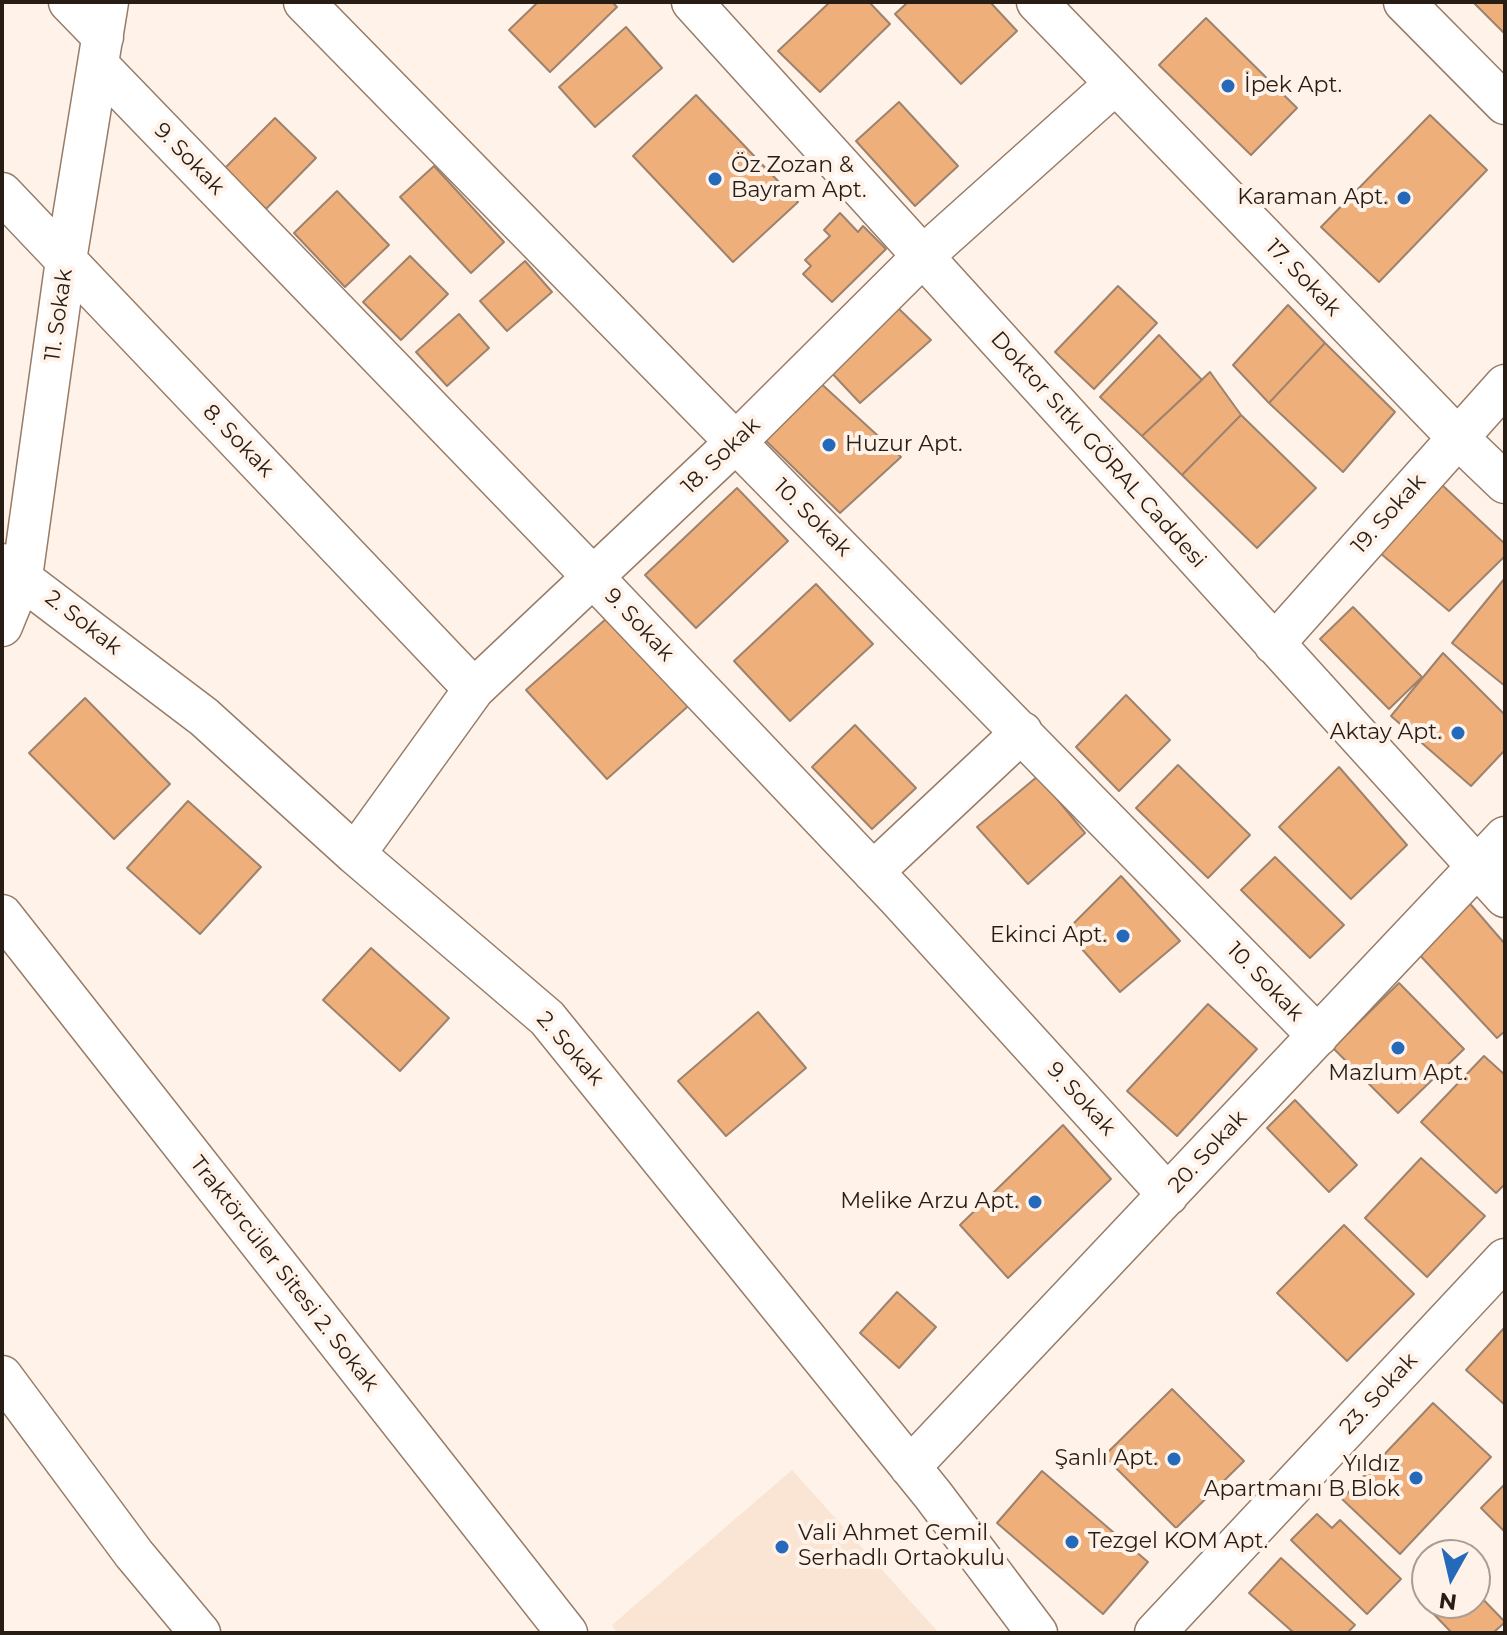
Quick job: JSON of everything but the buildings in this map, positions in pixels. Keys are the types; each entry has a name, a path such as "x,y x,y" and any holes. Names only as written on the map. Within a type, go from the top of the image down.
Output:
{"street":[{"name":"9. Sokak","path":"69,2 103,35 594,578 873,872 1168,1195"},
{"name":"10. Sokak","path":"304,2 1318,1036"},
{"name":"Doktor Sıtkı GÖRAL Caddesi","path":"692,2 1505,897"},
{"name":"17. Sokak","path":"1037,2 1505,483"},
{"path":"1404,2 1505,104"},
{"name":"11. Sokak","path":"2,626 103,35"},
{"name":"18. Sokak","path":"355,854 474,689 736,442 922,257 1115,84"},
{"name":"8. Sokak","path":"2,193 474,689"},
{"name":"19. Sokak","path":"1274,644 1505,385"},
{"name":"2. Sokak","path":"12,570 204,717 355,854 547,1018 910,1467 1037,1633"},
{"path":"873,872 1022,732"},
{"name":"20. Sokak","path":"910,1467 1505,837"},
{"name":"Traktörcüler Sitesi 2. Sokak","path":"2,915 567,1633"},
{"name":"23. Sokak","path":"1155,1633 1505,1259"},
{"path":"2,1376 134,1554 200,1633"}],"shaded area":[{"name":"Vali Ahmet Cemil Serhadlı Ortaokulu","path":"792,1470 939,1633 617,1633 612,1625"}],"place":[{"name":"İpek Apt.","path":"1228,86"},
{"name":"Öz Zozan & Bayram Apt.","path":"715,179"},
{"name":"Karaman Apt.","path":"1404,198"},
{"name":"Huzur Apt.","path":"829,445"},
{"name":"Aktay Apt.","path":"1458,733"},
{"name":"Ekinci Apt.","path":"1123,936"},
{"name":"Mazlum Apt.","path":"1398,1048"},
{"name":"Melike Arzu Apt.","path":"1035,1202"},
{"name":"Şanlı Apt.","path":"1174,1459"},
{"name":"Yıldız Apartmanı B Blok","path":"1416,1478"},
{"name":"Tezgel KOM Apt.","path":"1072,1542"},
{"name":"Vali Ahmet Cemil Serhadlı Ortaokulu","path":"782,1547"}]}
